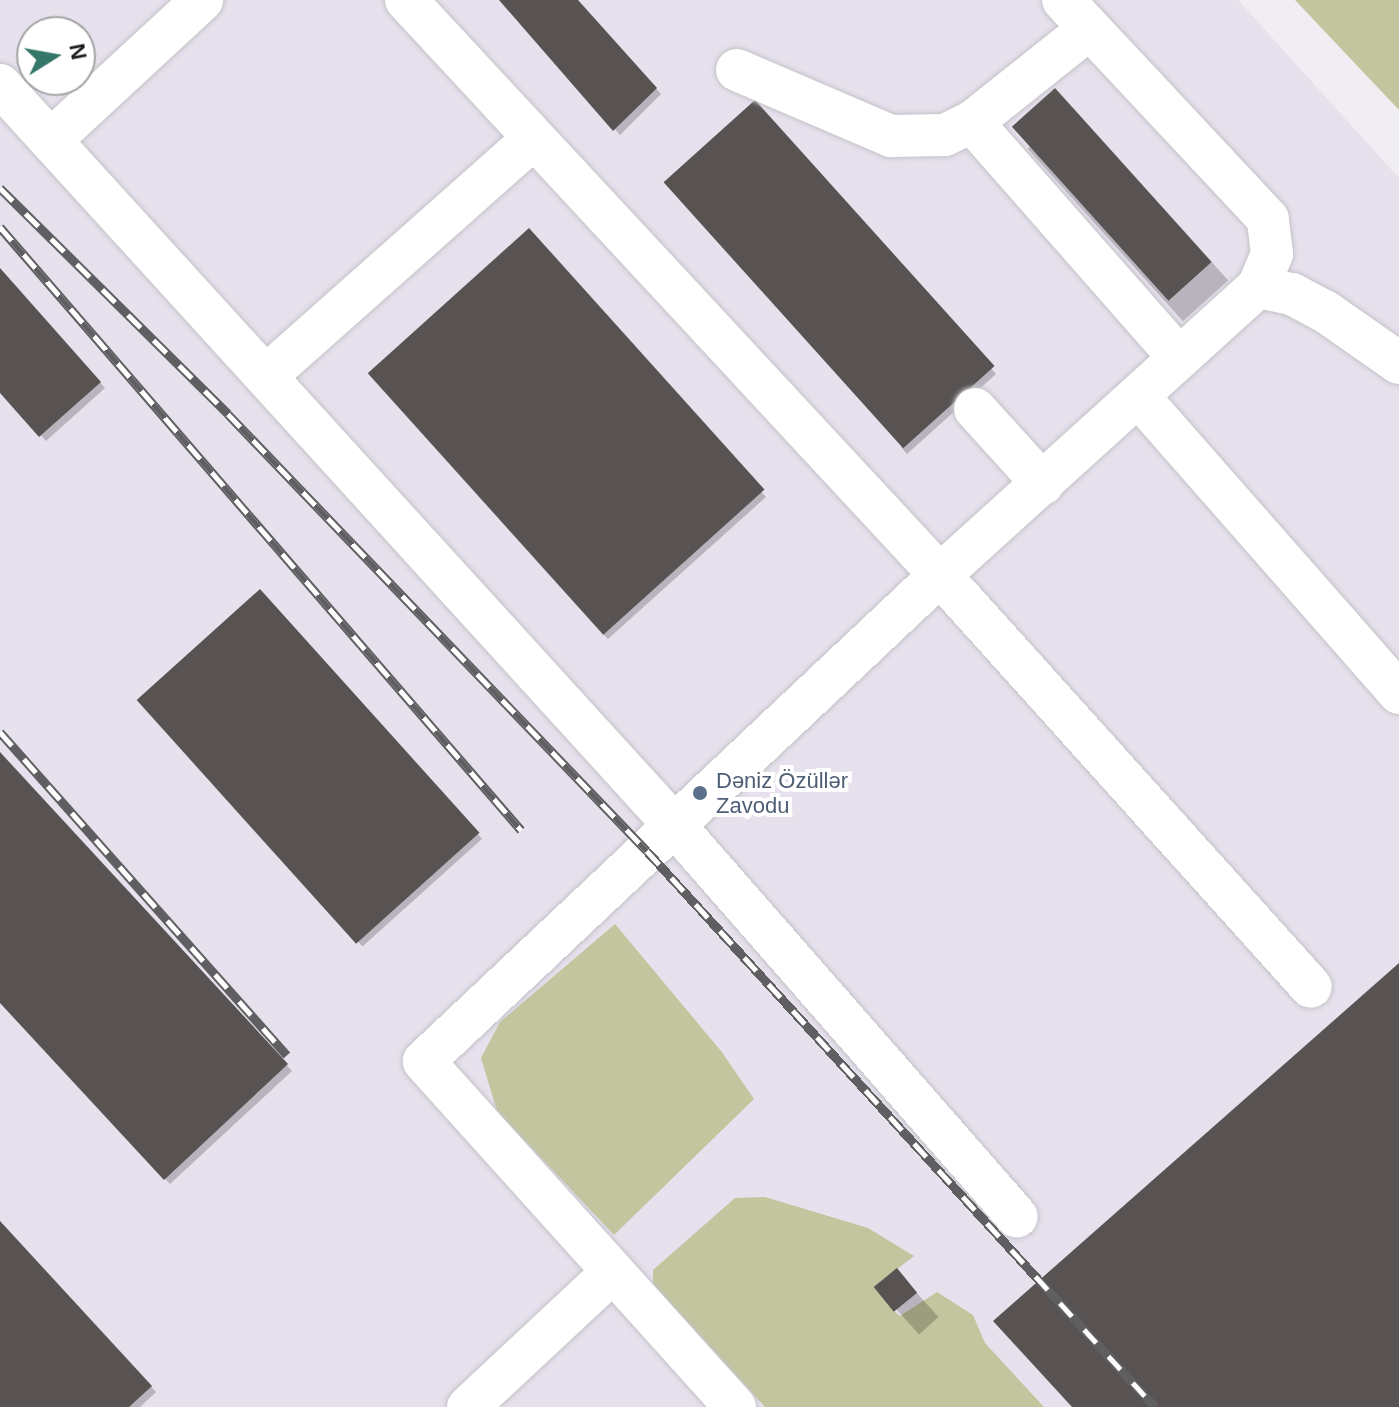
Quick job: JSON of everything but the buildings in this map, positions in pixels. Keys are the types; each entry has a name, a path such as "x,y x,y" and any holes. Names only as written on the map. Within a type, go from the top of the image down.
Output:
{"lane":[{"path":"51,140 202,0"},
{"path":"406,0 531,141 940,575 1311,987"},
{"path":"735,1407 424,1061 940,575 1258,287 1272,254 1268,219 1076,15 972,122 945,135 891,136 737,70"},
{"path":"0,85 675,826 1017,1217"},
{"path":"972,122 1179,358"},
{"path":"266,376 531,141"},
{"path":"1258,287 1292,294 1326,312 1399,363"},
{"path":"1139,397 1399,693"},
{"path":"975,409 1043,484"},
{"path":"468,1407 613,1272"}],"shaded area":[{"name":"Dəniz Özüllər Zavodu","path":"0,0 1238,0 1399,178 1399,1407 0,1407"}],"green space":[{"path":"1295,0 1399,0 1399,110"},
{"path":"615,924 721,1051 754,1099 614,1235 497,1111 481,1058 500,1022"},
{"path":"765,1197 868,1228 914,1256 874,1287 894,1311 900,1316 937,1292 973,1315 985,1343 1044,1407 765,1407 653,1284 653,1270 735,1198"}],"railway":[{"path":"0,188 228,414 647,851 1155,1407"},
{"path":"0,227 521,830"},
{"path":"0,732 287,1055"}],"place":[{"name":"Dəniz Özüllər Zavodu","path":"700,793"}]}
